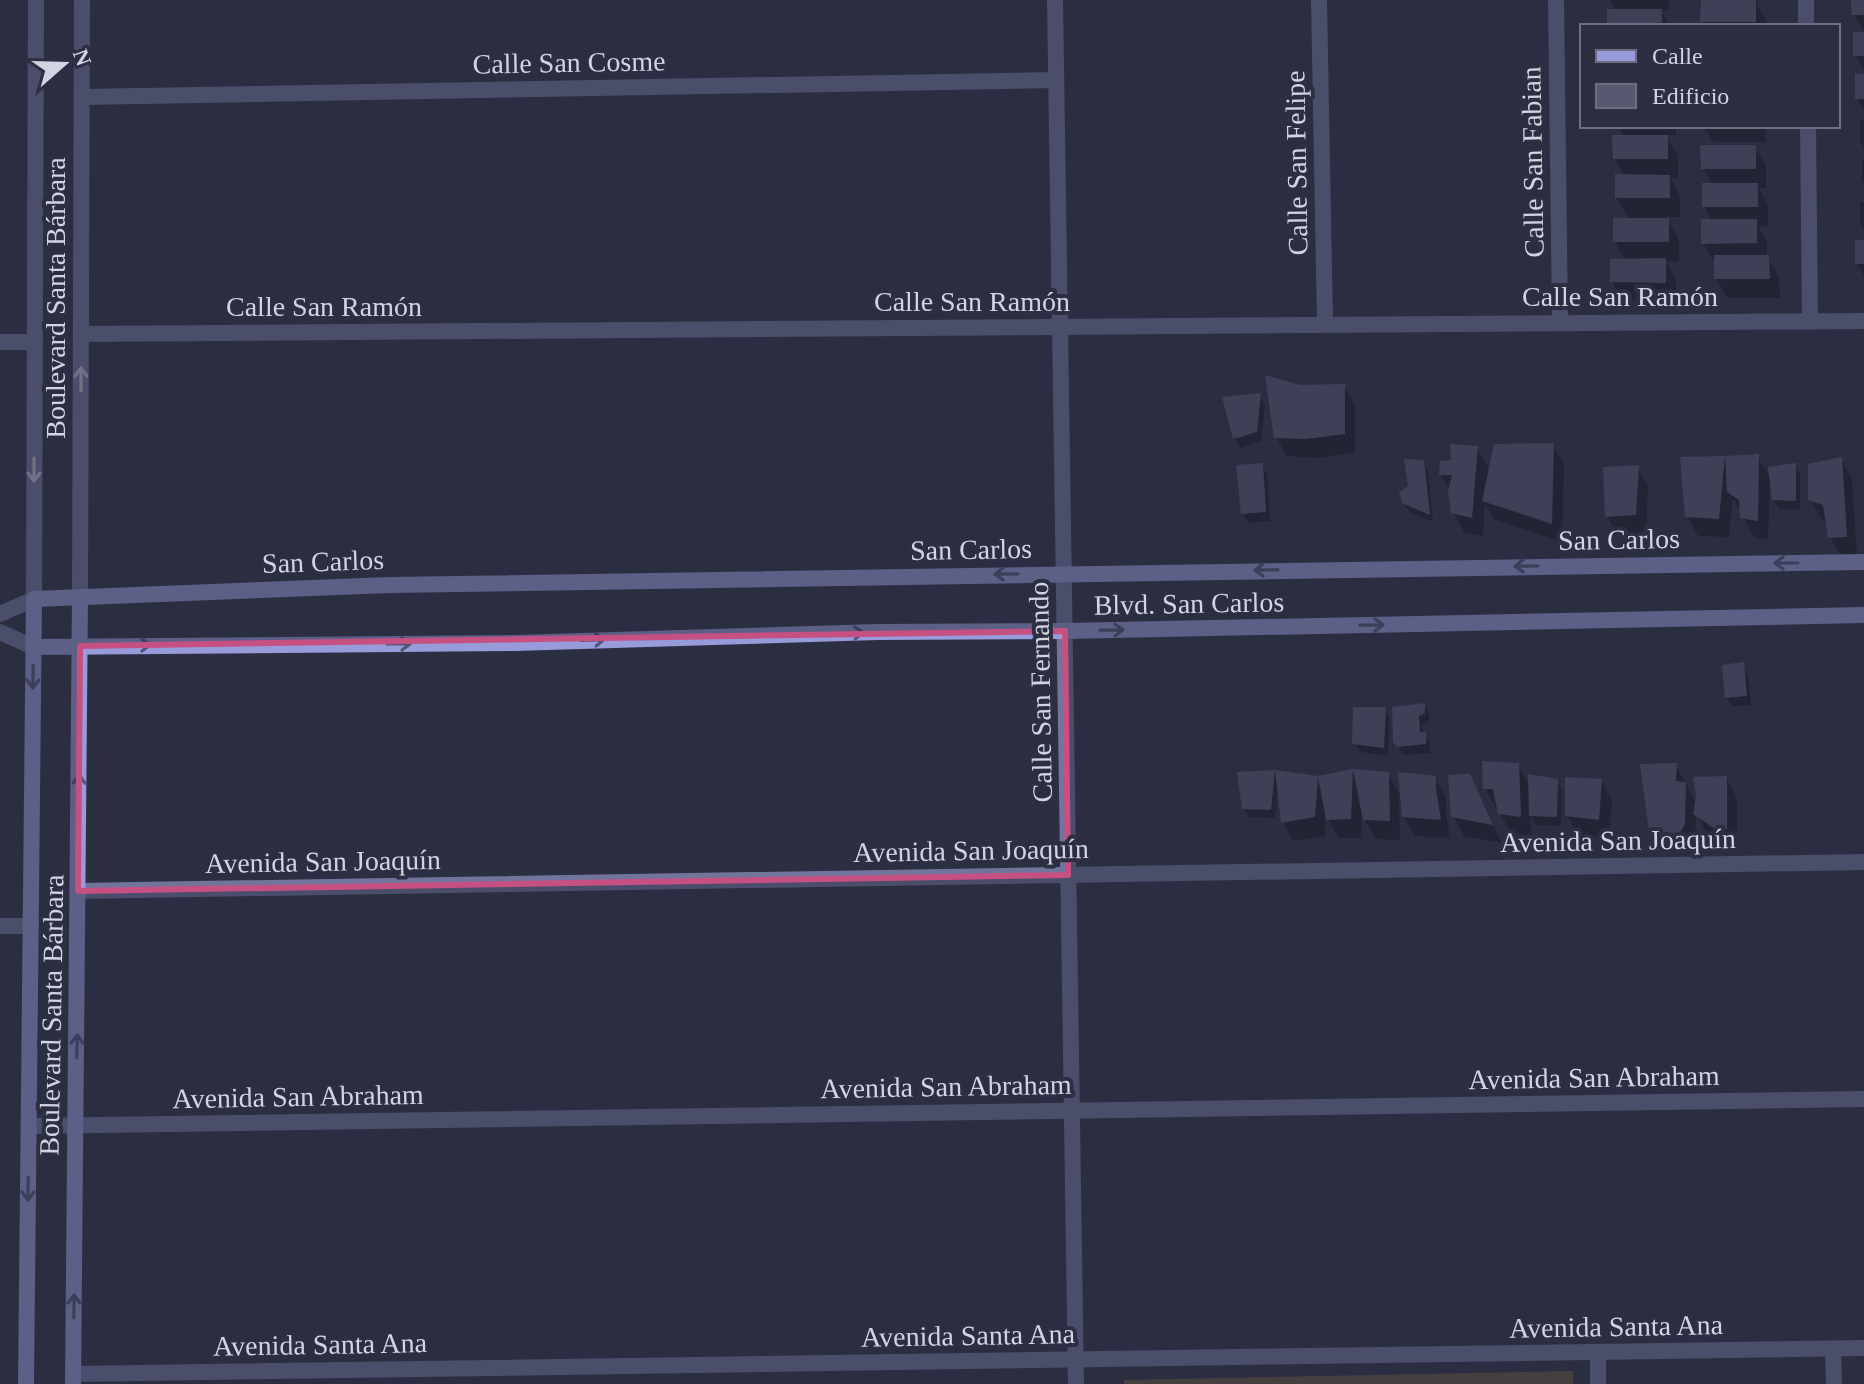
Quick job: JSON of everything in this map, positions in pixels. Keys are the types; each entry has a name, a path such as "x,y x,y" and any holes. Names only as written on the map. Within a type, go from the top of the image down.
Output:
{"main road":[{"name":"San Carlos","path":"34,599 390,585 1864,562"},
{"name":"Boulevard Santa Bárbara","path":"73,1379 80,597"},
{"name":"Boulevard Santa Bárbara","path":"26,1384 34,599"},
{"name":"Blvd. San Carlos","path":"80,646 515,643 878,632 1864,615"},
{"path":"33,647 80,646"}],"street":[{"name":"Boulevard Santa Bárbara","path":"34,599 36,0"},
{"name":"Boulevard Santa Bárbara","path":"80,597 82,0"},
{"name":"Calle San Fernando","path":"1055,0 1076,1384"},
{"name":"Calle San Felipe","path":"1319,0 1325,324"},
{"name":"Calle San Fabian","path":"1556,0 1560,323"},
{"path":"1806,0 1806,24"},
{"name":"Calle San Cosme","path":"82,97 1056,80"},
{"path":"1808,128 1810,321"},
{"name":"Calle San Ramón","path":"81,334 1864,321"},
{"path":"0,342 35,342"},
{"path":"0,614 34,599"},
{"path":"0,632 33,647"},
{"name":"Avenida San Joaquín","path":"78,891 1864,862"},
{"path":"0,926 31,926"},
{"name":"Avenida San Abraham","path":"29,1126 1864,1099"},
{"name":"Avenida Santa Ana","path":"73,1379 1864,1348"},
{"path":"1833,1349 1834,1384"},
{"path":"1598,1352 1598,1384"}],"highlighted area":[{"path":"1065,631 1068,875 78,891 80,646"}],"shaded area":[{"path":"1573,1371 1573,1384 1124,1384 1124,1380"}],"building":[{"path":"1701,0 1756,0 1756,22 1700,22"},
{"path":"1851,0 1864,0 1864,15 1852,15"},
{"path":"1607,9 1662,9 1662,24 1607,24"},
{"path":"1853,32 1864,32 1864,56 1853,56"},
{"path":"1855,74 1864,74 1864,99 1855,99"},
{"path":"1612,135 1668,135 1668,159 1613,159"},
{"path":"1700,145 1756,145 1756,169 1701,169"},
{"path":"1615,174 1670,175 1670,198 1615,198"},
{"path":"1702,183 1758,183 1758,207 1702,207"},
{"path":"1613,218 1669,218 1669,242 1613,242"},
{"path":"1701,219 1757,219 1757,243 1701,244"},
{"path":"1855,240 1864,240 1864,264 1855,264"},
{"path":"1714,255 1769,255 1770,279 1714,279"},
{"path":"1666,258 1666,283 1610,282 1610,259"},
{"path":"1265,375 1300,385 1345,384 1345,434 1306,439 1274,438"},
{"path":"1261,393 1257,432 1233,439 1222,397"},
{"path":"1554,443 1552,524 1482,501 1494,444"},
{"path":"1450,444 1478,446 1472,518 1451,513 1448,491 1452,475 1439,475 1440,461 1451,460"},
{"path":"1759,454 1758,521 1740,518 1739,500 1727,492 1725,456"},
{"path":"1725,456 1719,519 1685,517 1680,457"},
{"path":"1842,457 1847,537 1828,538 1823,505 1808,500 1808,464"},
{"path":"1404,459 1424,460 1430,515 1402,503 1399,492 1408,486"},
{"path":"1263,463 1266,512 1241,514 1236,465"},
{"path":"1796,463 1796,501 1772,500 1768,467"},
{"path":"1639,465 1636,515 1605,517 1603,467"},
{"path":"1744,662 1747,696 1725,698 1722,665"},
{"path":"1425,703 1425,713 1419,716 1420,732 1426,732 1426,744 1397,747 1393,742 1392,707"},
{"path":"1353,707 1386,707 1384,748 1352,744"},
{"path":"1482,761 1519,763 1521,817 1498,814 1493,789 1483,789"},
{"path":"1677,763 1676,781 1686,782 1685,824 1679,835 1649,831 1640,764"},
{"path":"1353,769 1351,819 1326,820 1318,776"},
{"path":"1353,769 1389,772 1390,821 1363,820"},
{"path":"1275,770 1318,776 1315,817 1281,823"},
{"path":"1275,770 1271,810 1242,809 1237,772"},
{"path":"1398,772 1436,776 1441,820 1402,817"},
{"path":"1470,774 1493,825 1451,817 1448,775"},
{"path":"1528,774 1558,779 1557,817 1529,816"},
{"path":"1727,776 1727,829 1715,829 1693,814 1696,796 1693,777"},
{"path":"1565,777 1602,779 1599,820 1565,816"}]}
